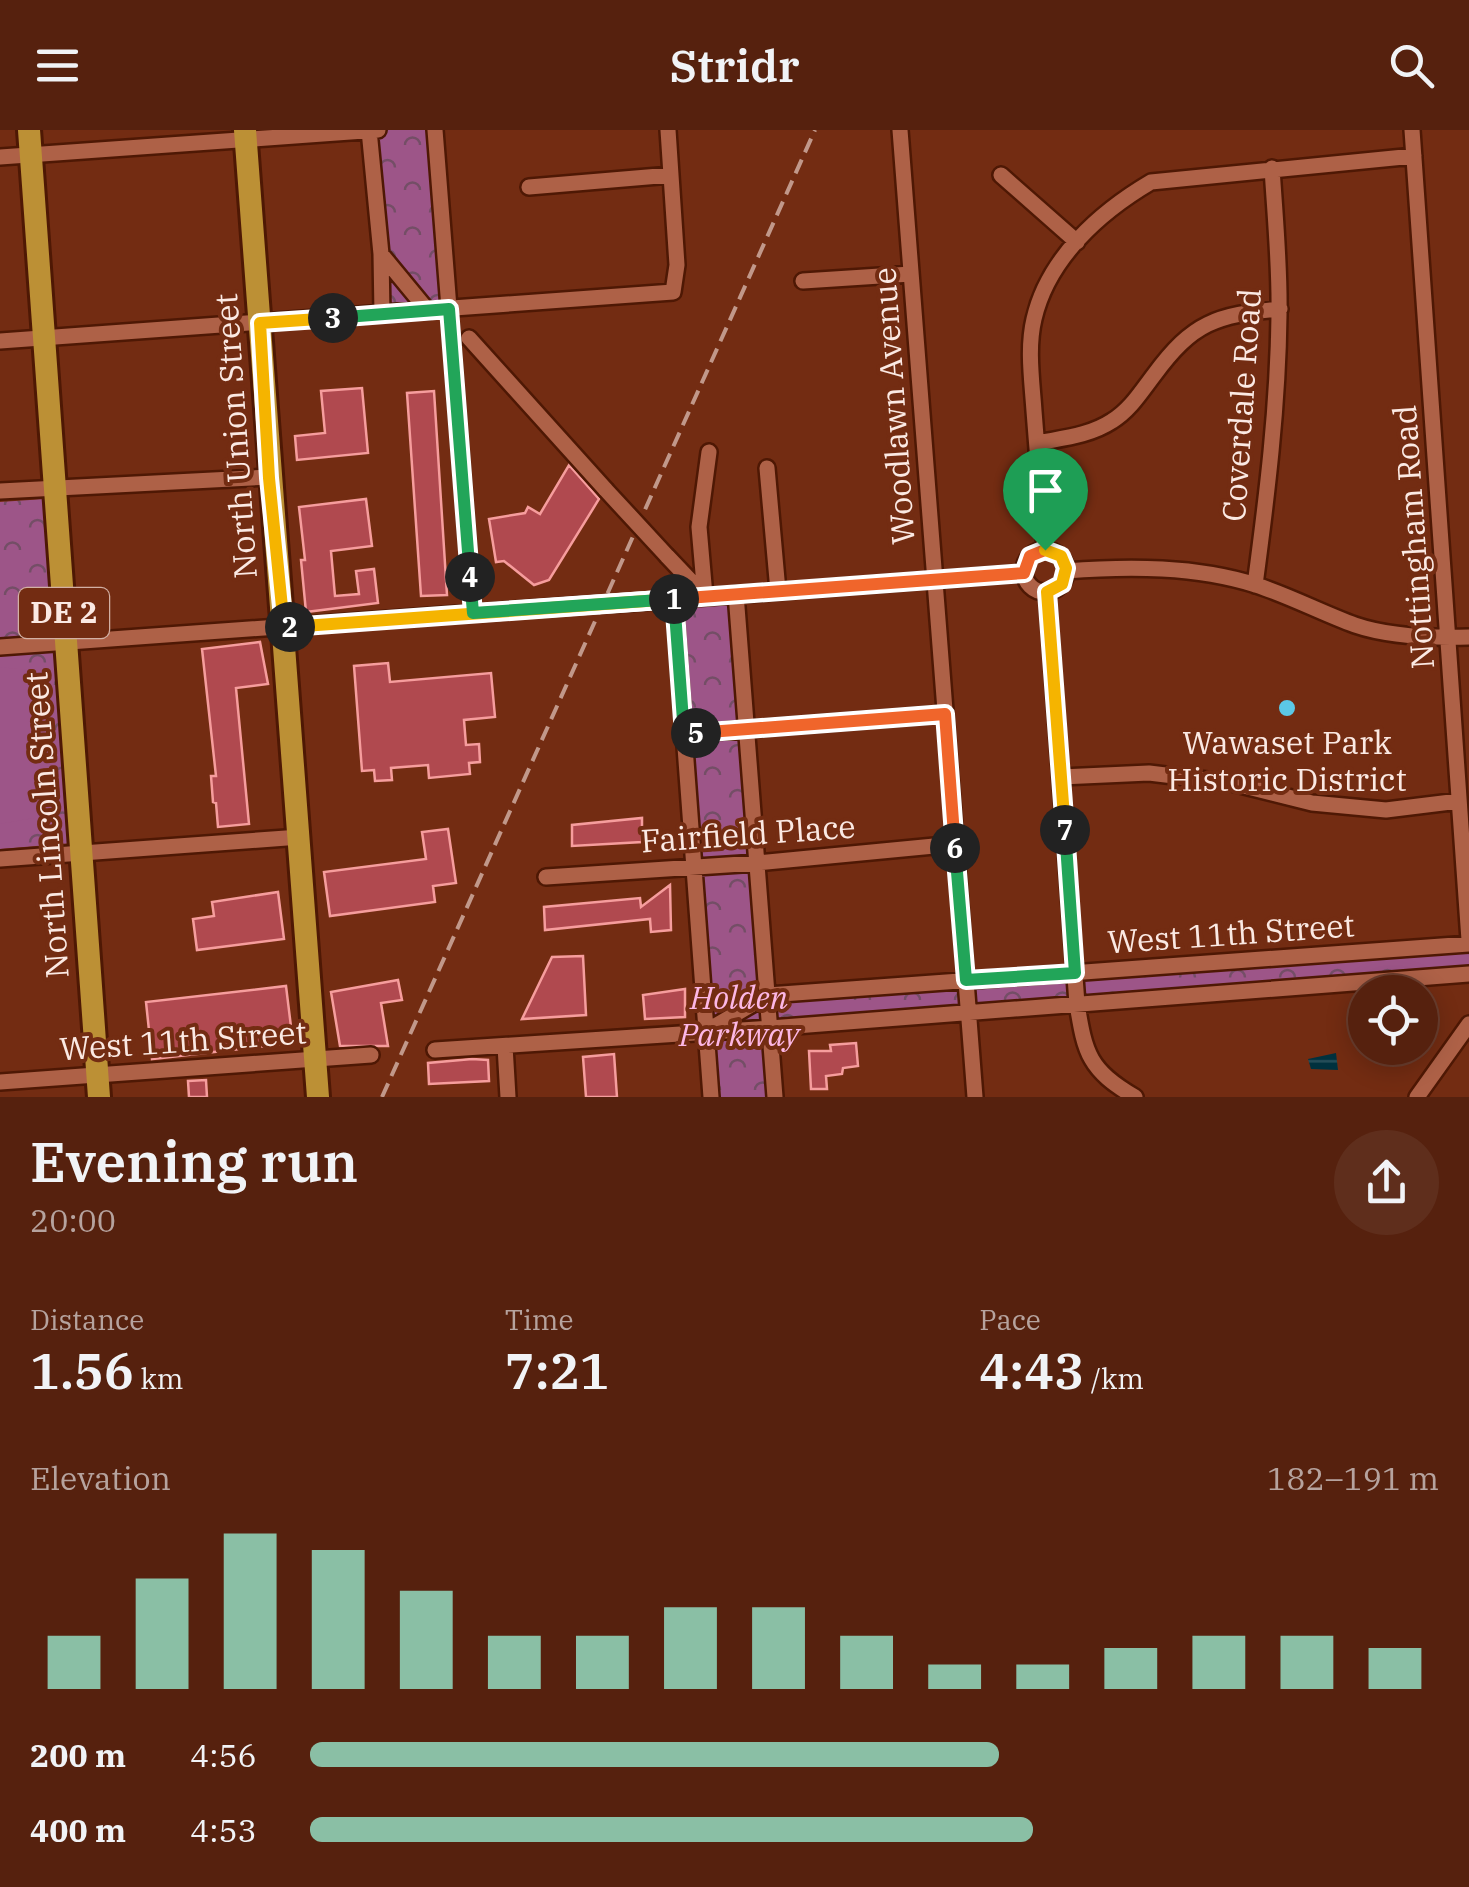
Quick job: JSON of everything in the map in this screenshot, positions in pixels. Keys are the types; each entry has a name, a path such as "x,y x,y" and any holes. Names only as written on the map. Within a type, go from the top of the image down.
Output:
{"main road":[{"name":"North Lincoln Street","path":"29,130 99,1086"},
{"name":"North Union Street","path":"245,135 318,1097"}],"street":[{"path":"369,130 382,254 382,314"},
{"path":"0,157 245,135 378,130"},
{"path":"435,130 473,613"},
{"path":"0,342 673,292 678,275 668,130"},
{"name":"Woodlawn Avenue","path":"900,130 974,1097"},
{"name":"Nottingham Road","path":"1412,130 1469,942"},
{"path":"1045,550 1031,365 1033,321 1043,292 1077,242 1114,204 1151,182 1414,156"},
{"name":"Coverdale Road","path":"1255,585 1273,452 1280,309 1272,168"},
{"path":"529,187 671,175"},
{"path":"1001,175 1077,242"},
{"path":"382,254 428,311"},
{"path":"802,282 911,274"},
{"path":"1036,443 1088,433 1112,421 1131,406 1164,361 1192,333 1230,314 1280,309"},
{"path":"468,338 705,596"},
{"path":"705,596 699,527 710,452"},
{"path":"767,468 778,591"},
{"path":"0,491 269,478"},
{"path":"1045,550 1061,556 1066,570 1062,584 1047,592 1033,588 1024,573 1030,556 1045,550"},
{"path":"1066,570 1155,568 1255,585 1360,627 1469,636"},
{"path":"0,648 1024,573"},
{"path":"1047,592 1077,1004 1084,1048 1095,1066 1135,1097"},
{"path":"736,594 776,1097"},
{"path":"674,599 711,1097"},
{"path":"684,734 945,714"},
{"path":"1061,777 1149,773 1232,783 1312,803 1386,810 1459,801"},
{"path":"0,859 300,838"},
{"name":"Fairfield Place","path":"546,877 757,863 955,844"},
{"name":"West 11th Street","path":"706,1030 768,995 1469,942"},
{"name":"West 11th Street","path":"435,1050 1469,974"},
{"path":"1418,1097 1469,1024"},
{"path":"504,1046 508,1097"},
{"name":"West 11th Street","path":"0,1082 99,1086 317,1058 371,1055"}],"green space":[{"path":"369,130 435,130 449,309 382,314"},
{"path":"45,499 72,843 0,849 0,502"},
{"name":"Holden Parkway","path":"736,594 768,995 1469,944 1469,974 1348,975 1348,983 771,1028 775,1097 711,1097 674,599"},
{"path":"0,667 37,671 38,814 0,824"}],"water":[{"path":"1336,1053 1338,1070 1311,1069 1308,1059"}],"building":[{"path":"362,388 368,453 297,460 295,436 325,433 321,391"},
{"path":"434,391 447,595 421,596 407,393"},
{"path":"569,465 599,499 549,580 534,585 504,561 496,562 489,519 525,513 528,507 540,514"},
{"path":"366,499 372,546 331,551 335,596 359,594 356,571 374,569 378,603 306,612 299,507"},
{"path":"260,642 268,684 236,688 249,824 218,827 202,649"},
{"path":"388,663 390,682 491,673 495,717 464,720 466,745 479,744 480,762 469,763 470,774 429,778 428,765 391,768 392,780 375,781 374,770 362,771 354,666"},
{"path":"642,818 642,842 572,846 572,825"},
{"path":"448,829 456,883 433,886 435,902 330,916 324,872 426,859 422,832"},
{"path":"670,885 671,930 651,932 650,919 545,930 544,907 640,898 641,907"},
{"path":"278,892 284,939 197,950 193,919 214,916 212,902"},
{"path":"583,956 586,1015 522,1019 552,957"},
{"path":"398,980 402,1000 381,1003 388,1046 340,1046 331,992"},
{"path":"286,986 293,1043 152,1059 146,1002"},
{"path":"685,989 685,1017 645,1019 643,995"},
{"path":"856,1043 858,1066 826,1076 827,1089 811,1089 809,1051 831,1051 830,1045"},
{"path":"614,1054 617,1097 586,1097 583,1057"},
{"path":"488,1060 489,1081 429,1084 428,1063"},
{"path":"206,1080 207,1097 189,1097 188,1081"}],"railway":[{"path":"382,1097 815,130"}],"place":[{"name":"Wawaset Park Historic District","path":"1287,708"}],"route":[{"path":"1045,550 1030,556 1024,573 935,578 823,587 627,603 284,627 269,478 260,323 449,309 473,613 674,599 684,734 945,714 966,980 1075,973 1047,592 1062,584 1066,568 1061,556 1045,550"}]}
